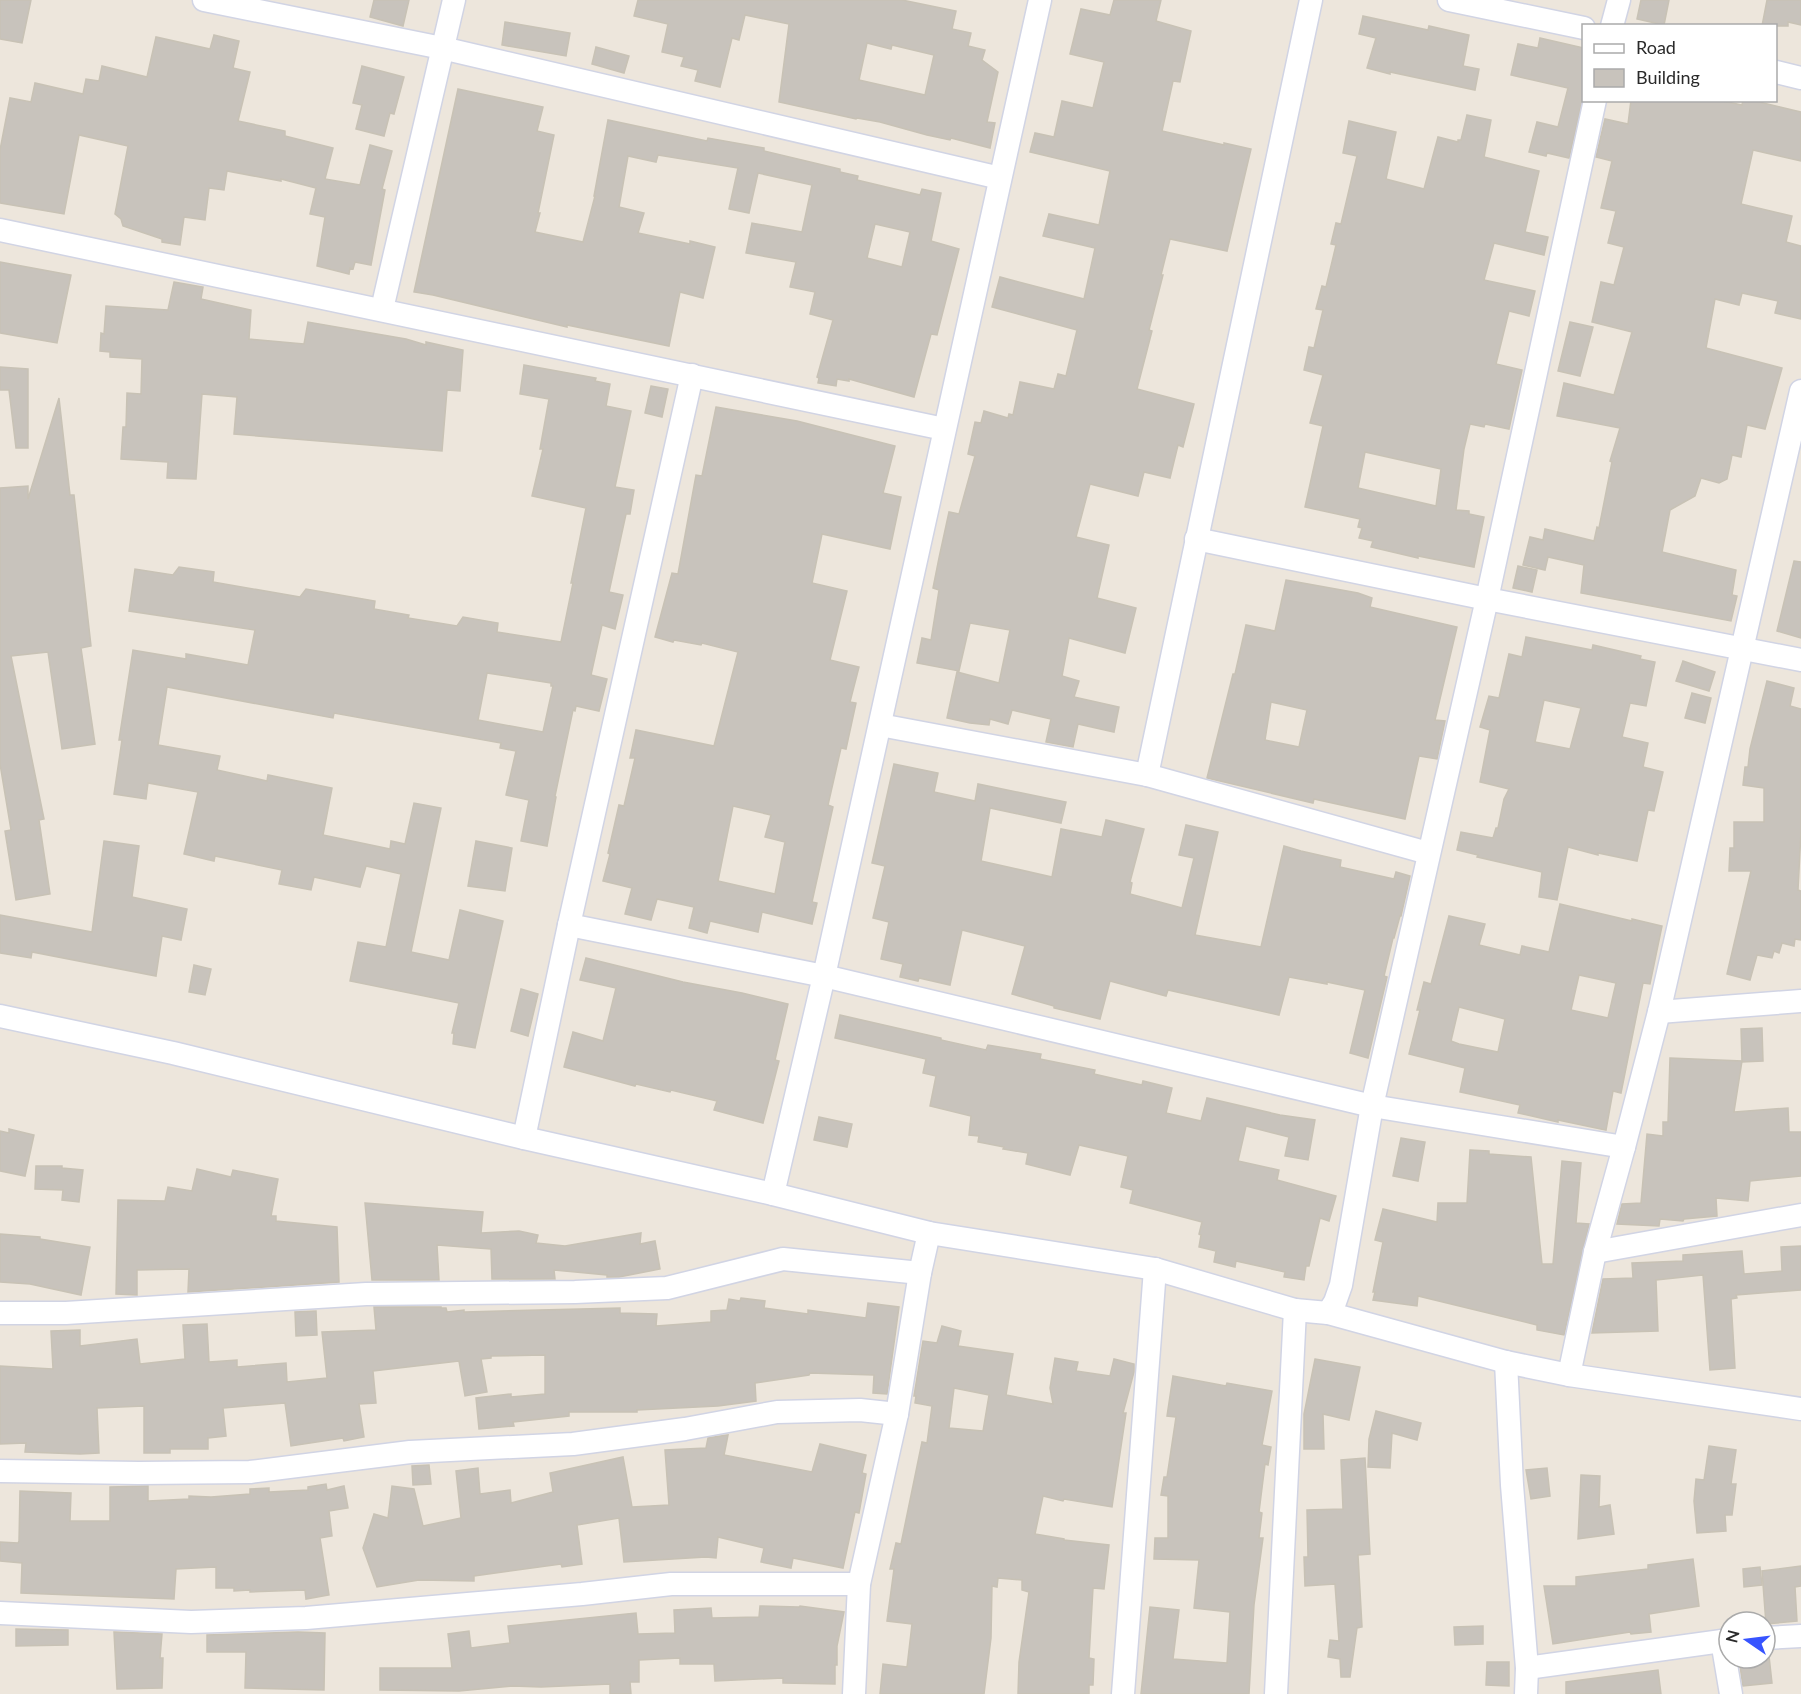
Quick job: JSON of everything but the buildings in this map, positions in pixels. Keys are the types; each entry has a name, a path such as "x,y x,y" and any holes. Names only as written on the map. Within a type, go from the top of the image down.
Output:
{"street":[{"path":"204,0 442,48 1000,178"},
{"path":"382,309 454,0"},
{"path":"773,1194 824,976 1040,0"},
{"path":"1147,775 1311,0"},
{"path":"1449,0 1582,28"},
{"path":"1612,24 1619,0"},
{"path":"1777,72 1801,78"},
{"path":"1328,1313 1341,1285 1372,1106 1487,599 1595,102"},
{"path":"0,230 944,429"},
{"path":"524,1138 569,925 692,375"},
{"path":"1569,1375 1595,1252 1659,1012 1801,391"},
{"path":"1196,539 1801,660"},
{"path":"880,725 1147,775 1428,853"},
{"path":"569,925 824,976 1372,1106 1624,1148"},
{"path":"1659,1012 1801,1001"},
{"path":"0,1016 173,1053 524,1138 773,1194 929,1233 1155,1269 1295,1310 1328,1313 1506,1362 1569,1375 1801,1409"},
{"path":"1595,1252 1801,1215"},
{"path":"854,1694 859,1584 897,1414 920,1273 929,1233"},
{"path":"0,1313 66,1313 366,1294 564,1292 667,1288 783,1259 920,1273"},
{"path":"1123,1694 1155,1269"},
{"path":"1276,1694 1295,1310"},
{"path":"1506,1362 1512,1485 1527,1668 1526,1694"},
{"path":"0,1471 250,1472 410,1452 573,1444 685,1429 777,1412 860,1410 897,1414"},
{"path":"0,1613 191,1622 306,1618 671,1584 859,1584"},
{"path":"1777,1637 1801,1636"},
{"path":"1527,1668 1717,1641"},
{"path":"1729,1670 1731,1694"}]}
